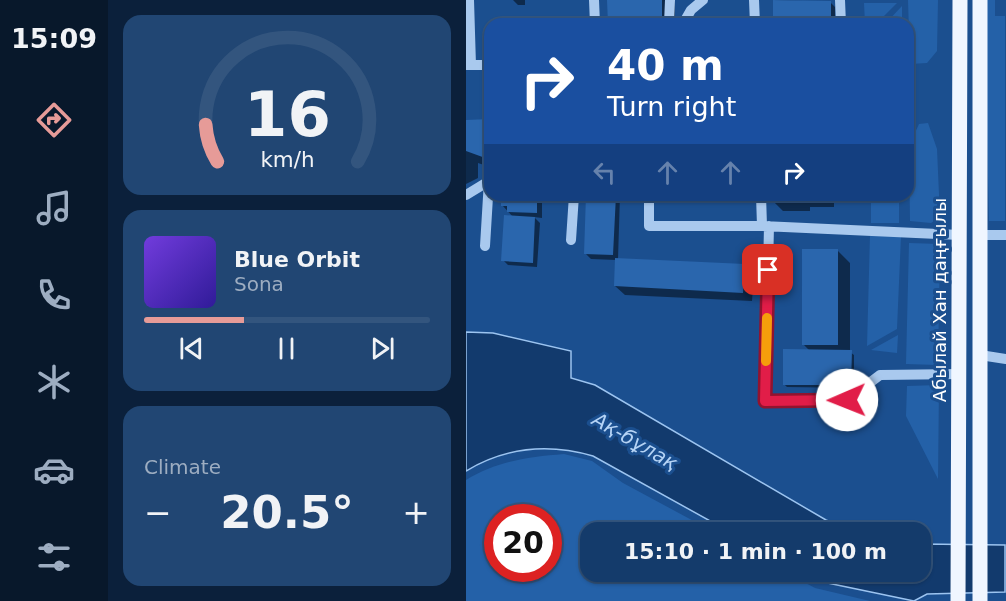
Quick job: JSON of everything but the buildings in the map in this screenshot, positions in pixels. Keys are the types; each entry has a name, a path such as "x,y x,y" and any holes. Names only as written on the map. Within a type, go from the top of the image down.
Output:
{"main road":[{"name":"Абылай Хан даңғылы","path":"958,601 960,0"},
{"path":"980,0 980,601"}],"lane":[{"path":"469,0 468,65 484,65"},
{"path":"594,0 595,18"},
{"path":"669,18 670,0"},
{"path":"686,18 691,10 703,0"},
{"path":"754,0 755,18"},
{"path":"840,0 841,18"},
{"path":"466,195 484,185"},
{"path":"485,246 488,201"},
{"path":"571,240 574,201"},
{"path":"649,201 649,226 765,226 960,235"},
{"path":"761,201 765,226 765,401 847,400 880,375 960,374"},
{"path":"981,235 1006,235"},
{"path":"980,354 1006,359"}],"shaded area":[{"path":"908,0 938,0 937,51 927,63 914,64 914,18 909,18"},
{"path":"984,0 995,0 995,16 1005,16 1005,221 989,221"},
{"path":"864,3 897,3 882,18 865,18"},
{"path":"902,6 902,18 891,18"},
{"path":"928,123 937,149 940,217 931,223 910,221 910,201 914,201 914,135 919,124"},
{"path":"871,201 899,201 899,223 871,223"},
{"path":"870,235 901,236 897,329 867,346"},
{"path":"909,243 940,244 938,365 906,364"},
{"path":"898,335 897,353 871,350"},
{"path":"939,385 938,479 906,416 907,386"},
{"path":"564,454 592,461 623,483 695,522 580,522 580,582 804,582 815,588 870,601 466,601 466,480 489,468 525,459"}],"water":[{"name":"Ақ-бұлақ","path":"466,332 493,333 571,351 571,378 595,385 831,522 712,522 593,456 560,449 512,452 466,471"},
{"path":"931,544 1005,545 1005,592 927,594 914,601 823,582 931,582"}],"slow traffic":[{"path":"766,361 767,318"}],"route":[{"path":"768,270 765,401 847,400"}]}
